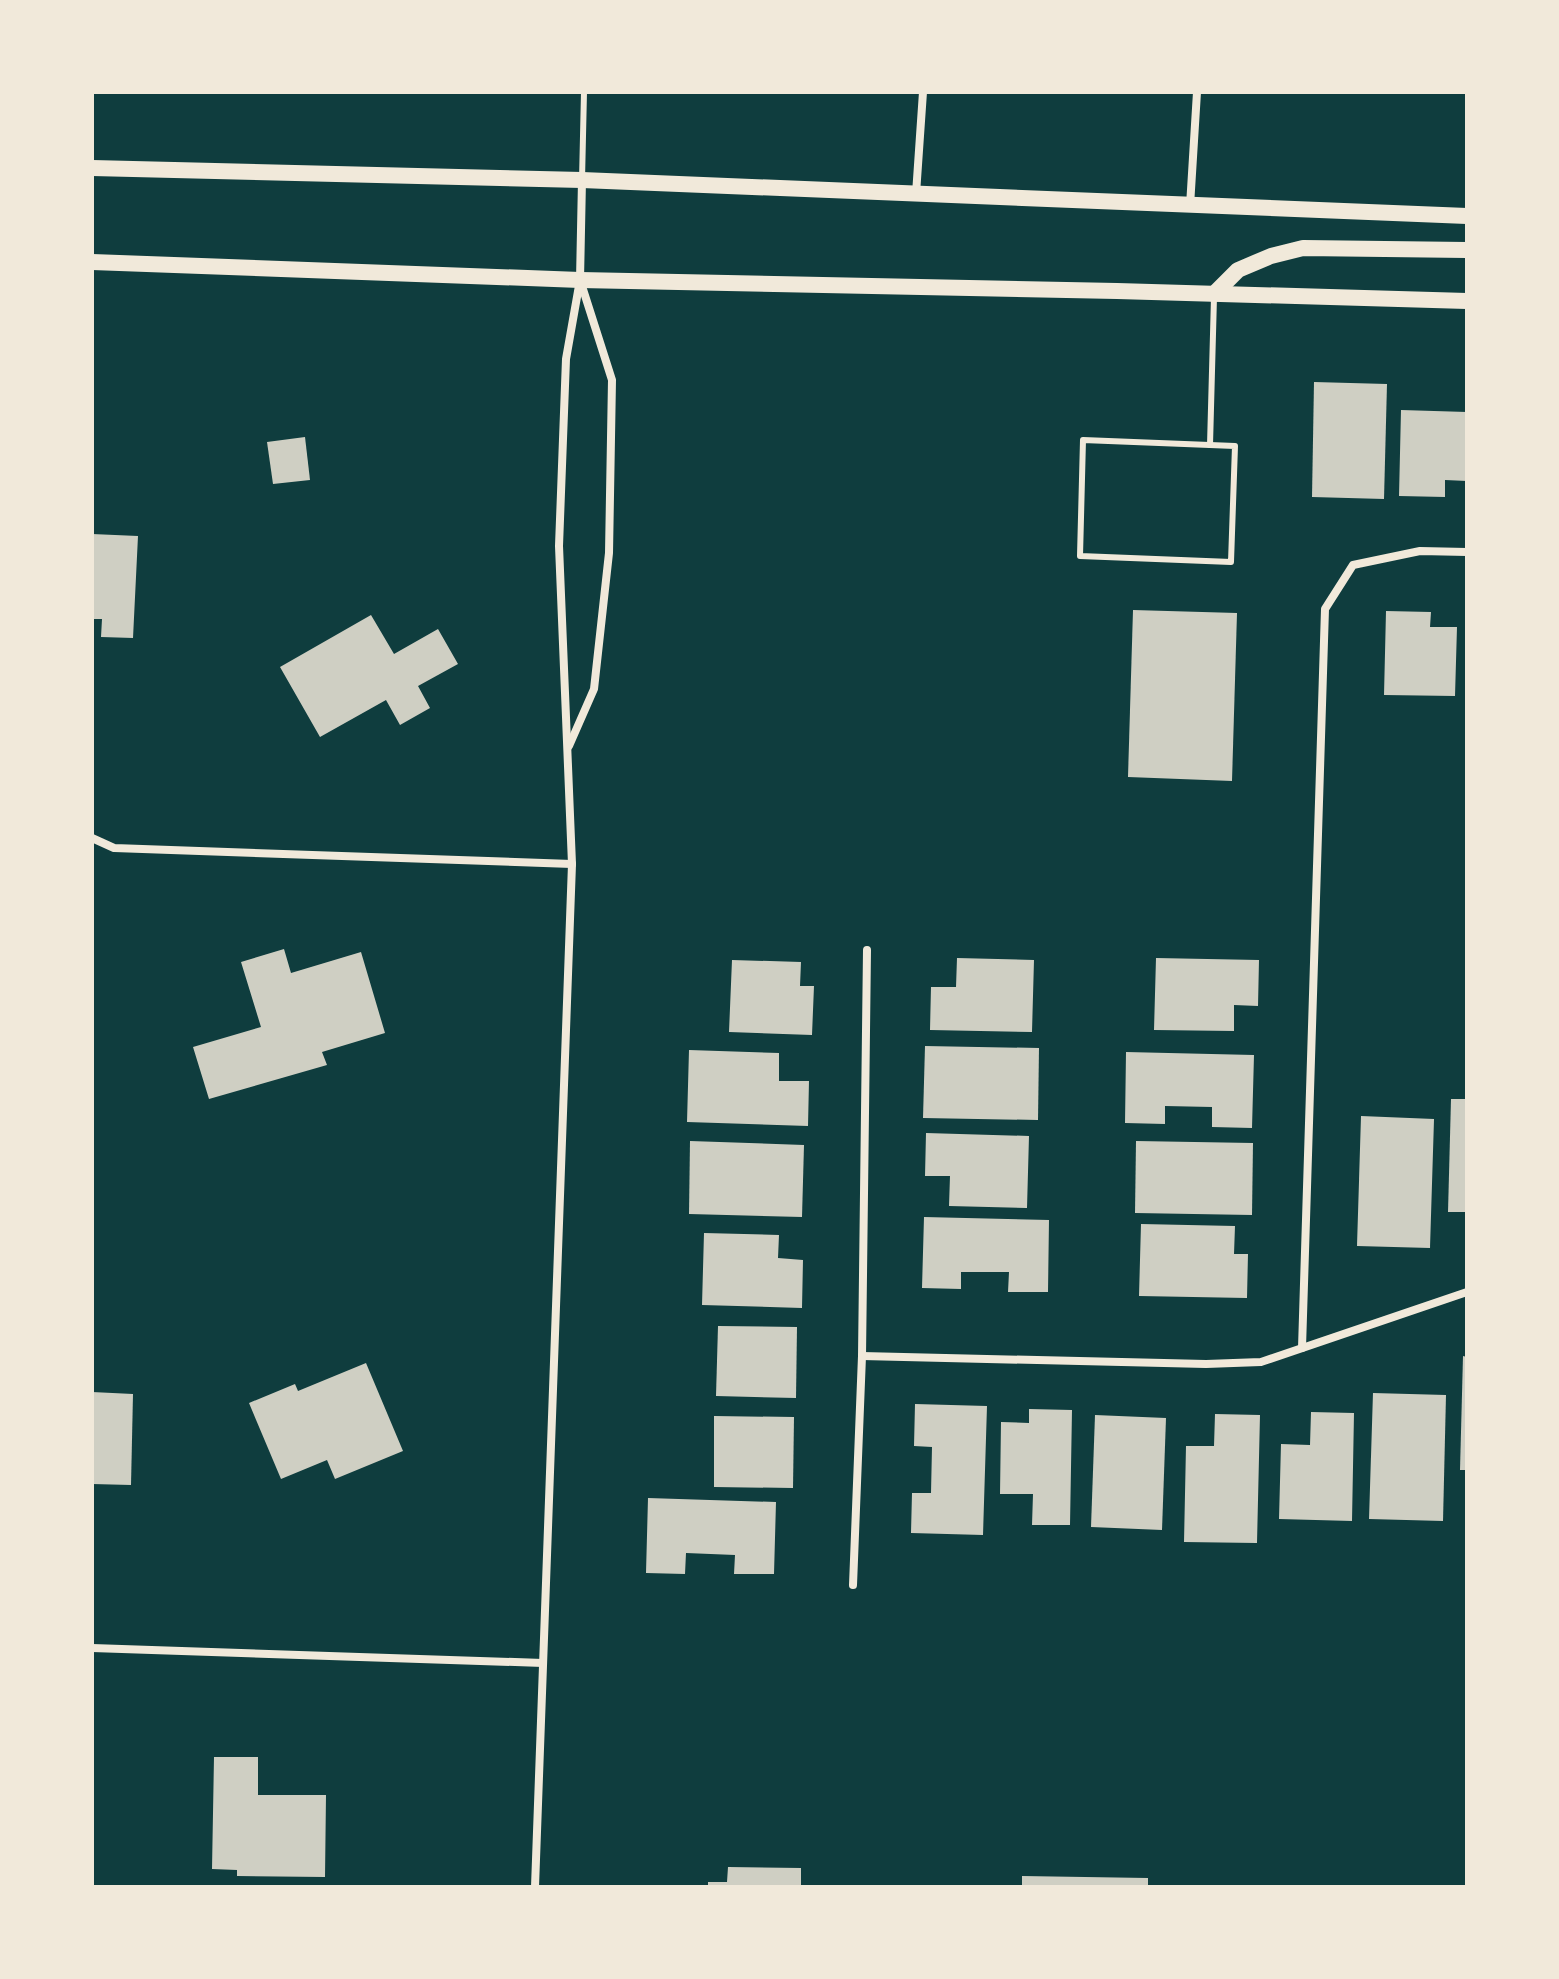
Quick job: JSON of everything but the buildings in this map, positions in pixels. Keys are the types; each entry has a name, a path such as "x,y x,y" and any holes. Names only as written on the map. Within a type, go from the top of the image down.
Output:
{"main road":[{"path":"92,168 582,180 1467,216"},
{"path":"1214,294 1238,270 1271,256 1303,248 1467,250"},
{"path":"92,262 580,280 1467,301"}],"street":[{"path":"916,194 923,92"},
{"path":"1190,206 1197,92"},
{"path":"535,1887 572,864 559,546 566,359 580,280 582,180"},
{"path":"567,751 594,689 609,553 612,380 580,280"},
{"path":"1302,1348 1325,609 1353,565 1420,551 1467,552"},
{"path":"92,838 114,848 572,864"},
{"path":"853,1585 862,1356 867,950"},
{"path":"862,1356 1206,1364 1261,1362 1467,1292"},
{"path":"92,1648 543,1663"}],"lane":[{"path":"582,180 584,92"},
{"path":"1210,445 1214,294"},
{"path":"1083,440 1210,445 1235,446 1231,562 1080,556 1083,440"}]}
